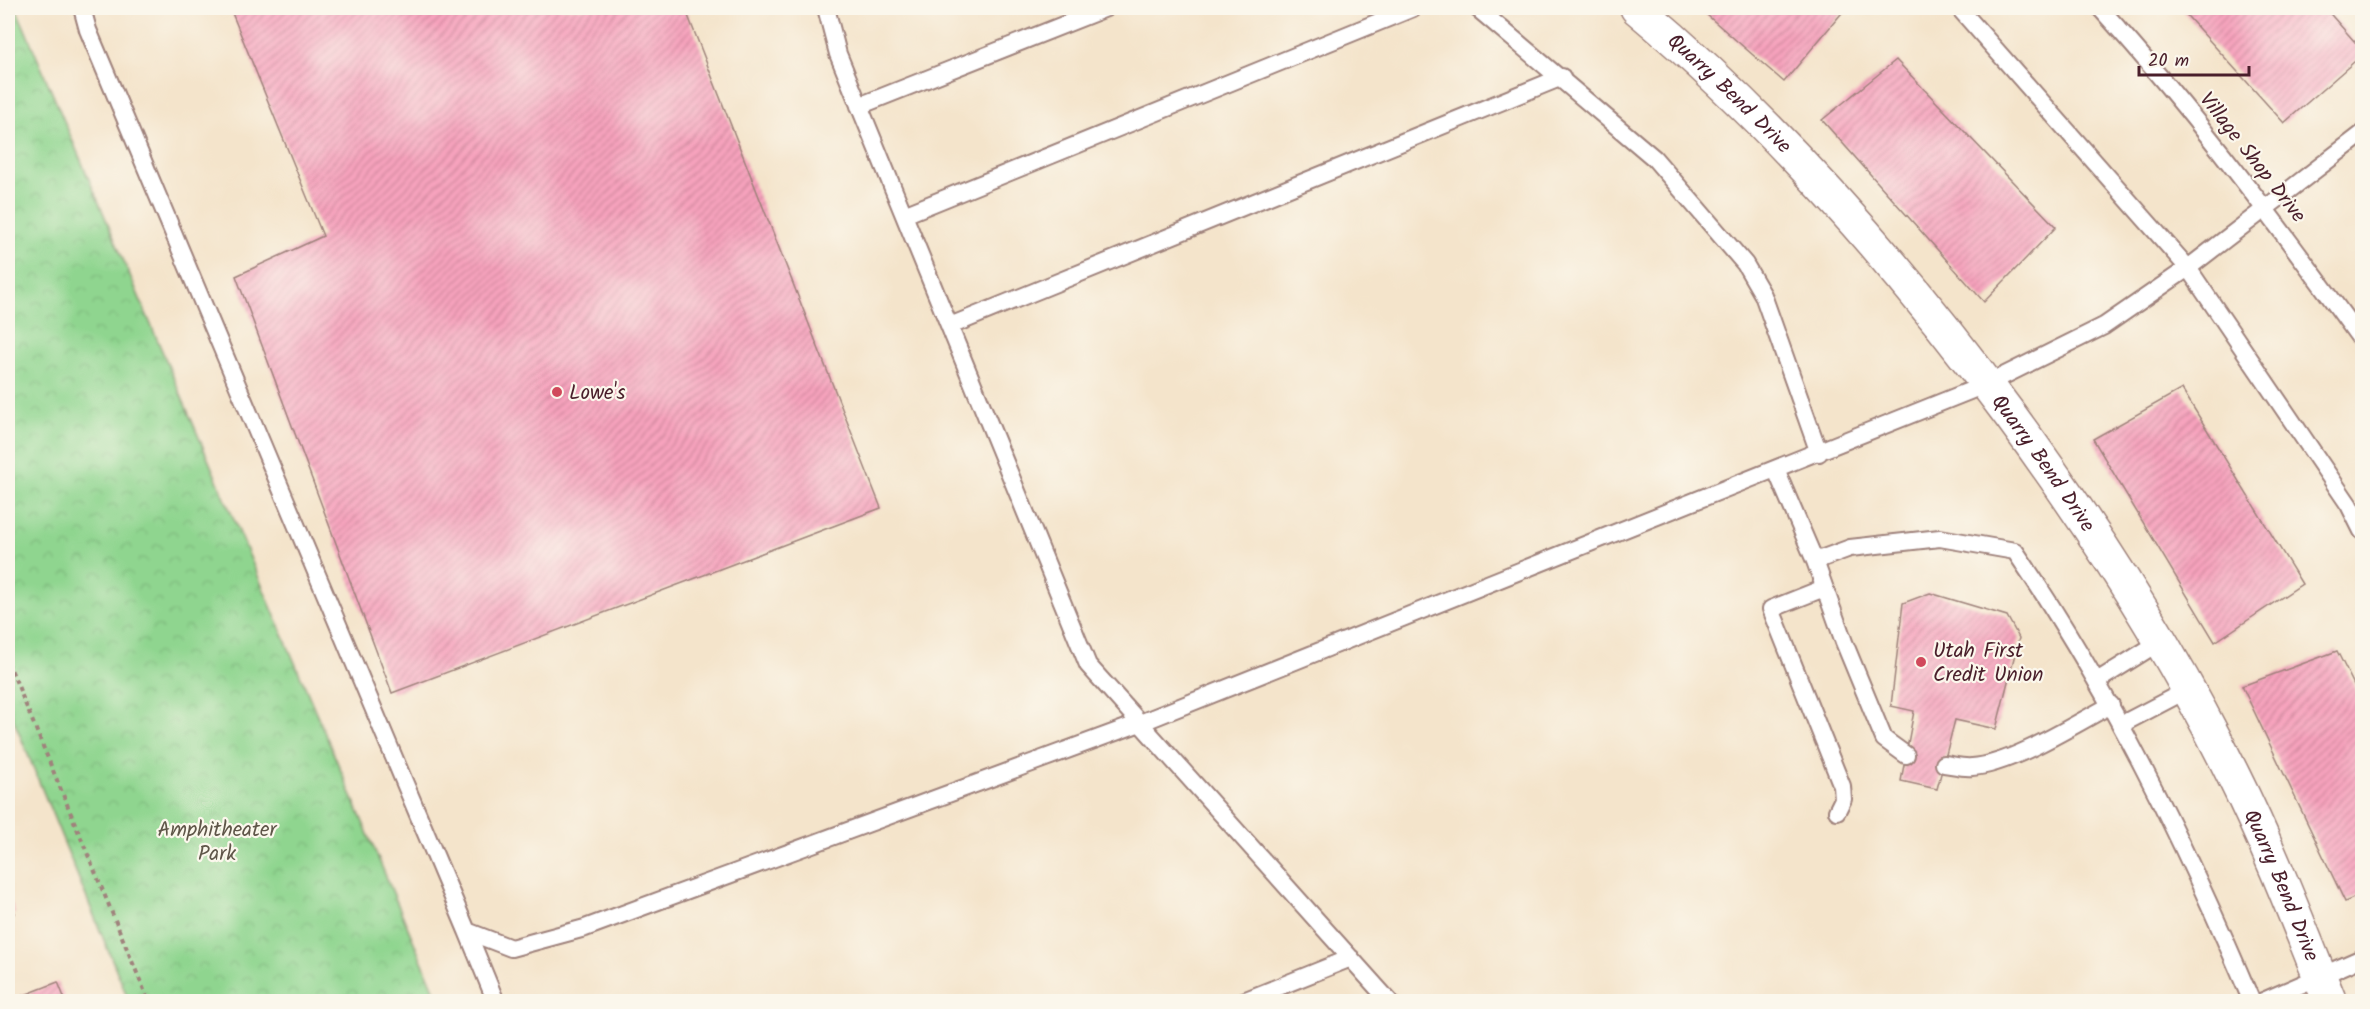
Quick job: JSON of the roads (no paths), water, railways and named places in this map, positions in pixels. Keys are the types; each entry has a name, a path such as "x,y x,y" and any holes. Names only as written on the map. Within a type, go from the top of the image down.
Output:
{"street":[{"name":"Quarry Bend Drive","path":"1637,8 1690,52 1822,183 1948,332 2104,546 2161,641 2232,773 2273,860 2325,988"}],"lane":[{"path":"82,8 88,30 496,1002"},
{"path":"826,8 832,38 859,106 1088,665 1390,1002"},
{"path":"859,106 1106,8"},
{"path":"904,215 1413,8"},
{"path":"1477,8 1654,158 1745,264 1763,295 1819,453"},
{"path":"1959,8 2188,268 2349,505 2362,531"},
{"name":"Village Shop Drive","path":"2100,8 2150,64 2266,208 2362,341"},
{"path":"950,326 1562,78"},
{"path":"467,931 511,948 585,928 1140,723 1987,384 2104,326 2188,268 2362,134"},
{"path":"1776,470 1815,561 1884,739 1906,755"},
{"path":"1815,561 1850,548 1940,538 2015,551 2122,724 2212,908 2252,1002"},
{"path":"1824,588 1770,609 1842,786 1843,799 1837,811"},
{"path":"2097,681 2161,641"},
{"path":"2122,724 2187,690"},
{"path":"1944,764 1972,767 1999,760 2029,748 2111,705"},
{"path":"1241,1002 1351,958"},
{"path":"2261,1002 2325,988 2362,958"}],"place":[{"name":"Lowe's","path":"557,392"},
{"name":"Utah First Credit Union","path":"1921,662"}],"park label":[{"name":"Amphitheater Park","path":"217,841"}]}
